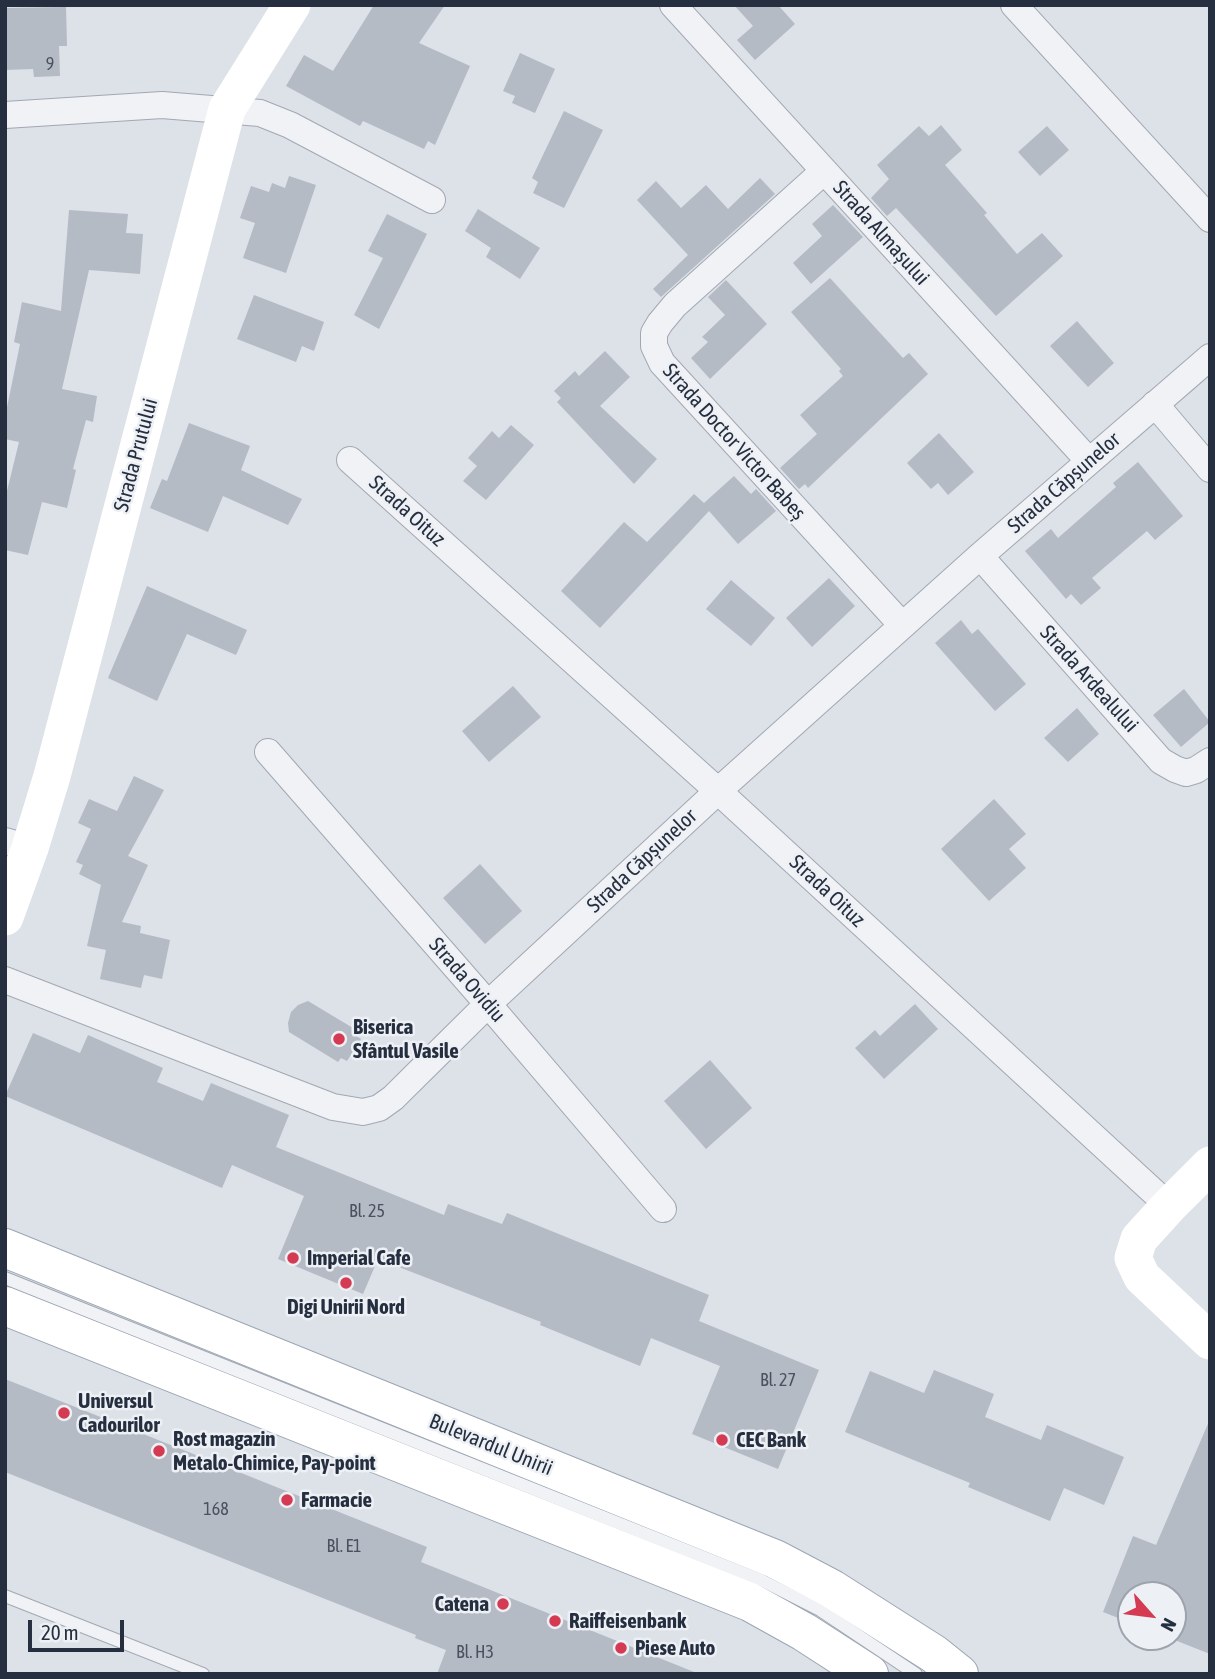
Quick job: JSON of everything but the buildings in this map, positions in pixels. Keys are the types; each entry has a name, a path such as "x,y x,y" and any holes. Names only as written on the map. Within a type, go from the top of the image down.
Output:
{"main road":[{"name":"Bulevardul Unirii","path":"5,1248 775,1559 832,1589 934,1654 959,1674"},
{"path":"5,1306 750,1602 804,1632 869,1674"}],"street":[{"name":"Strada Prutului","path":"5,917 18,844 52,776 228,109 292,5"},
{"name":"Strada Almașului","path":"673,5 1089,461"},
{"path":"1014,5 1210,219"},
{"path":"5,115 162,105 260,113 290,125 432,200"},
{"name":"Strada Doctor Victor Babeș","path":"824,171 675,305 654,333 654,346 662,363 902,625"},
{"name":"Strada Căpșunelor","path":"5,980 333,1107 363,1112 379,1108 393,1098 488,1004 718,791 980,556 1210,357"},
{"path":"1155,404 1210,468"},
{"name":"Strada Oituz","path":"350,460 718,791 1168,1206"},
{"name":"Strada Ardealului","path":"980,556 1161,761 1186,773 1210,761"},
{"name":"Strada Ovidiu","path":"268,752 663,1209"},
{"path":"1210,1166 1168,1206 1139,1239 1133,1258 1142,1277 1210,1341"}],"lane":[{"path":"5,1278 761,1580 820,1610 915,1674"},
{"path":"5,1596 203,1674"}],"place":[{"name":"Biserica Sfântul Vasile","path":"339,1039"},
{"name":"Imperial Cafe","path":"293,1258"},
{"name":"Digi Unirii Nord","path":"346,1283"},
{"name":"Universul Cadourilor","path":"64,1413"},
{"name":"CEC Bank","path":"722,1440"},
{"name":"Rost magazin Metalo-Chimice, Pay-point","path":"159,1451"},
{"name":"Farmacie","path":"287,1500"},
{"name":"Catena","path":"503,1604"},
{"name":"Raiffeisenbank","path":"555,1621"},
{"name":"Piese Auto","path":"621,1648"}]}
